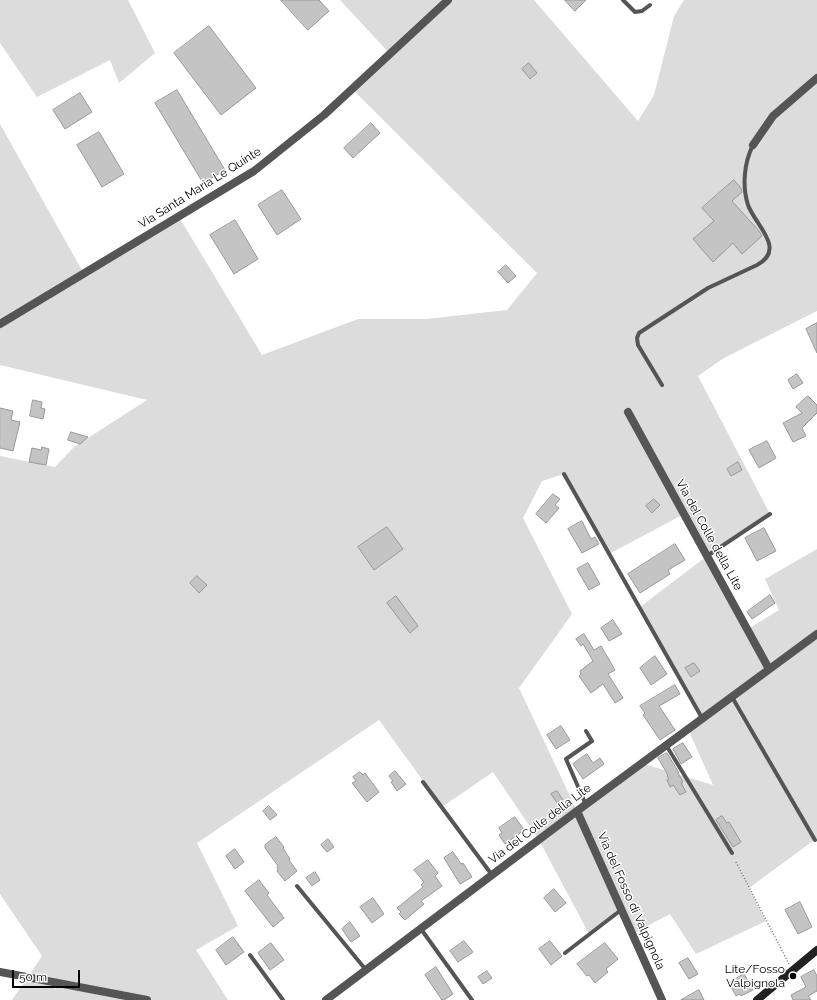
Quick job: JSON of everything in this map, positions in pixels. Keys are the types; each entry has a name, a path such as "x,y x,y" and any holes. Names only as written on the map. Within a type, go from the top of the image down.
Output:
{"street":[{"name":"Via Santa Maria Le Quinte","path":"0,324 254,171 324,115 448,0"},
{"path":"753,145 773,116 817,78"},
{"name":"Via del Colle della Lite","path":"628,412 769,668"},
{"name":"Via del Colle della Lite","path":"326,1000 731,696 817,634"},
{"name":"Via del Fosso di Valpignola","path":"577,811 662,1000"},
{"path":"757,1000 817,950"},
{"path":"0,972 147,1000"}],"lane":[{"path":"623,0 635,12 642,11 650,5"},
{"path":"662,385 638,345 637,338 639,333 708,288 757,265 768,257 770,251 768,242 750,210 746,197 746,168 748,156 753,145"},
{"path":"564,474 702,718"},
{"path":"708,556 770,514"},
{"path":"731,696 815,840"},
{"path":"586,731 592,741 566,759 586,805"},
{"path":"666,745 732,853"},
{"path":"423,782 492,875"},
{"path":"297,886 366,970"},
{"path":"565,953 622,910"},
{"path":"421,929 472,1000"},
{"path":"250,955 283,1000"}],"path":[{"path":"736,862 793,970"}],"shaded area":[{"path":"0,0 128,0 155,53 119,83 110,60 37,97 0,43"},
{"path":"340,0 534,0 638,121 654,95 674,16 684,0 817,0 817,311 724,358 698,376 770,514 708,556 748,629 779,610 765,579 817,549 817,838 749,888 766,921 696,954 670,914 632,934 622,910 589,934 539,840 493,772 442,807 379,720 197,843 238,926 196,950 228,1000 12,1000 42,956 0,894 0,456 55,467 74,447 147,400 0,365 0,124 84,274 179,217 262,355 358,319 426,319 507,310 537,273 352,89 390,54","holes":["564,474 609,554 684,514 707,556 640,607 702,718 688,729 713,785 641,763 577,811 519,688 572,614 523,518 542,481"]}],"building":[{"path":"281,0 319,0 329,11 308,30"},
{"path":"565,0 586,0 575,11"},
{"path":"209,26 256,88 221,115 174,53"},
{"path":"529,63 537,73 530,79 522,69"},
{"path":"177,90 225,170 203,183 155,103"},
{"path":"80,93 92,112 65,129 53,110"},
{"path":"371,123 380,133 353,158 344,148"},
{"path":"99,132 124,174 102,187 77,145"},
{"path":"734,180 741,188 742,192 732,201 762,236 742,254 733,243 713,262 693,239 714,221 702,208"},
{"path":"282,190 301,219 277,235 258,205"},
{"path":"235,220 258,259 234,274 210,235"},
{"path":"506,265 516,276 508,283 498,272"},
{"path":"817,323 817,353 806,329"},
{"path":"797,374 803,383 793,389 788,380"},
{"path":"808,396 817,405 817,413 802,428 806,436 793,442 783,423 802,413 796,407"},
{"path":"33,400 42,402 41,408 45,409 43,419 30,416"},
{"path":"0,408 13,411 11,420 20,422 13,451 0,448"},
{"path":"71,432 88,437 80,444 68,440"},
{"path":"767,441 776,458 759,468 749,450"},
{"path":"42,447 49,449 46,465 29,462 32,448 41,450"},
{"path":"738,462 742,470 731,476 727,469"},
{"path":"553,494 560,499 555,505 559,508 546,523 536,514"},
{"path":"654,499 660,505 652,513 646,506"},
{"path":"582,521 591,539 595,537 599,544 582,553 568,529"},
{"path":"387,527 403,549 374,570 358,547"},
{"path":"764,528 776,551 757,561 745,538"},
{"path":"675,544 685,560 668,570 670,574 640,593 628,574"},
{"path":"588,563 600,584 589,590 577,569"},
{"path":"197,576 207,585 199,593 190,583"},
{"path":"770,595 775,603 752,619 747,612"},
{"path":"396,596 418,626 410,633 387,603"},
{"path":"613,620 622,634 609,641 601,628"},
{"path":"584,634 594,650 601,646 615,670 608,674 623,698 615,703 603,684 591,693 579,676 581,674 580,671 593,661 583,644 581,646 576,639"},
{"path":"655,656 667,674 651,685 640,668"},
{"path":"694,663 700,671 691,677 685,668"},
{"path":"675,685 680,694 659,706 675,730 660,740 643,715 645,713 640,706"},
{"path":"561,726 570,740 556,749 547,735"},
{"path":"683,743 692,757 681,764 673,749"},
{"path":"667,753 683,782 681,783 686,792 680,795 673,785 670,787 667,780 669,779 667,776 668,775 658,758"},
{"path":"587,754 593,763 600,758 604,764 583,779 573,764"},
{"path":"395,771 406,784 397,791 389,776"},
{"path":"360,772 363,775 365,773 379,792 367,802 352,783 356,781 353,777"},
{"path":"557,791 563,800 558,804 551,794"},
{"path":"269,806 277,815 270,820 263,811"},
{"path":"722,816 727,823 729,822 741,842 733,847 716,820"},
{"path":"515,817 524,830 505,844 499,835 502,833 499,828"},
{"path":"276,837 284,847 283,848 290,859 289,860 297,871 285,881 277,871 278,866 265,848 265,845"},
{"path":"328,839 334,847 327,852 321,845"},
{"path":"235,849 244,862 235,869 226,856"},
{"path":"453,852 461,864 463,863 472,877 460,884 444,858"},
{"path":"428,860 438,873 435,876 442,886 421,901 424,904 405,920 399,914 401,912 397,908 423,887 421,885 424,882 414,870"},
{"path":"315,872 320,880 312,886 306,878"},
{"path":"259,880 269,893 267,895 284,918 273,927 245,891"},
{"path":"554,889 566,903 555,912 544,898"},
{"path":"373,898 384,914 372,923 360,907"},
{"path":"800,902 812,927 798,934 785,910"},
{"path":"350,922 360,936 351,942 342,929"},
{"path":"233,937 244,952 226,965 216,950"},
{"path":"464,941 473,952 458,962 450,951"},
{"path":"550,941 562,956 551,965 539,949"},
{"path":"271,943 284,960 270,970 258,953"},
{"path":"605,943 618,959 606,969 608,972 595,983 577,964"},
{"path":"688,958 698,974 689,979 679,963"},
{"path":"436,967 453,994 444,1000 442,1000 425,975"},
{"path":"814,970 817,976 817,991 808,996 811,1000 793,1000 791,995 806,987 801,977"},
{"path":"487,971 492,978 483,984 478,977"},
{"path":"744,974 753,990 741,996 740,994 736,996 729,983"},
{"path":"699,990 704,1000 681,1000"}],"place":[{"name":"Lite/Fosso Valpignola","path":"793,976"}]}
